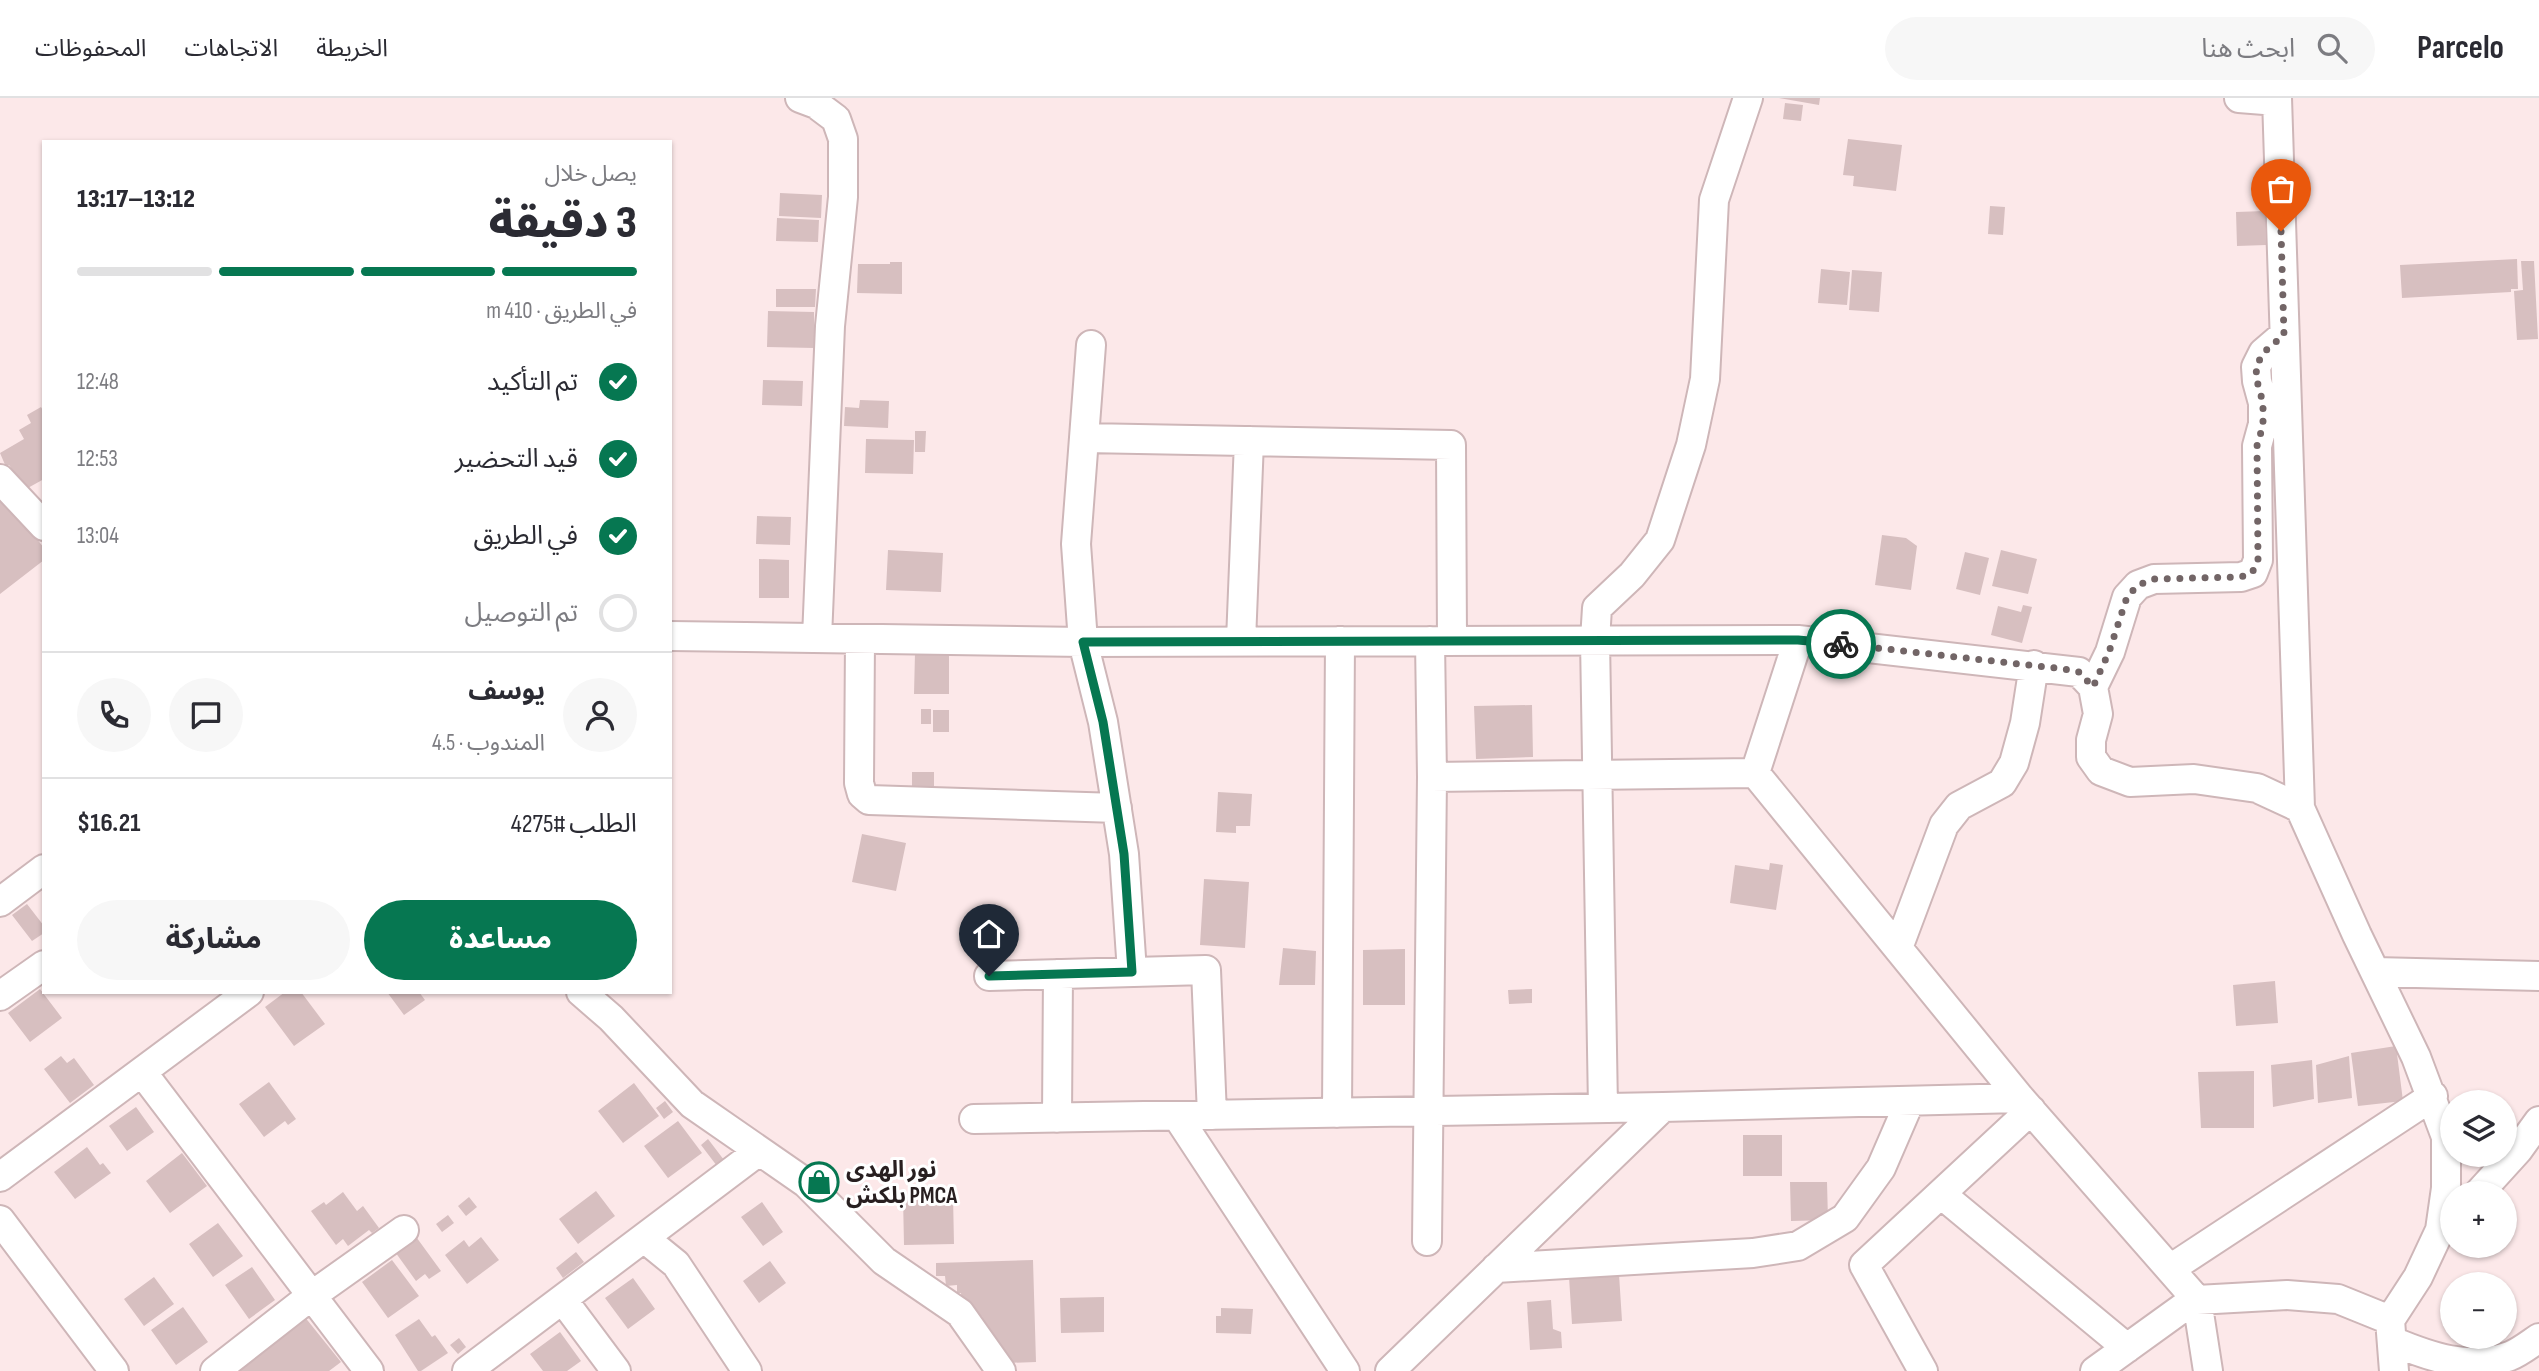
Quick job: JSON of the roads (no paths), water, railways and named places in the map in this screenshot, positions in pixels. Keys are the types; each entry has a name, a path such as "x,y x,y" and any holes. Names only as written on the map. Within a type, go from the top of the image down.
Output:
{"street":[{"path":"800,98 816,104 836,119 843,139 843,197 830,339 817,638"},
{"path":"1603,1108 1595,640 1597,608 1632,575 1660,540 1691,445 1705,379 1714,200 1748,98"},
{"path":"2239,98 2277,99 2300,808 2432,1096 2446,1137 2446,1181"},
{"path":"2093,687 2109,652 2127,597 2138,585 2154,579 2241,577 2252,573 2258,560 2257,446 2263,425 2263,403 2256,367 2263,353 2284,335"},
{"path":"1091,345 1076,544 1083,642 1103,722 1124,854 1132,972"},
{"path":"1085,438 1451,445 1432,777 1427,1241"},
{"path":"1241,641 1249,441"},
{"path":"0,479 42,524"},
{"path":"672,636 1083,642 1798,640 2079,672 2093,687 2098,714 2091,740 2091,757 2101,771 2130,782 2194,779 2257,788 2300,808"},
{"path":"860,639 859,783 862,794 869,800 1117,808"},
{"path":"1755,774 1798,640"},
{"path":"1337,1113 1340,641"},
{"path":"1898,948 1944,825 1959,806 2002,783 2014,764 2025,723 2034,665"},
{"path":"1432,777 1755,774"},
{"path":"1755,774 2025,1104 2197,1300 2208,1371"},
{"path":"0,902 42,870"},
{"path":"0,996 42,966"},
{"path":"989,976 1206,970 1212,1115"},
{"path":"2375,972 2539,976"},
{"path":"1056,1118 1058,974"},
{"path":"0,1177 246,994"},
{"path":"583,994 611,1018 692,1104 806,1183 884,1261 960,1313 1001,1371"},
{"path":"142,1072 369,1371"},
{"path":"2169,1269 2432,1096"},
{"path":"974,1119 1910,1101 2025,1104"},
{"path":"1496,1268 1753,1253 1798,1246 1845,1218 1881,1168 1910,1101"},
{"path":"1923,1371 1864,1265 1941,1194 2025,1104"},
{"path":"1390,1371 1663,1107"},
{"path":"1177,1116 1345,1371"},
{"path":"2491,1181 2539,1121"},
{"path":"467,1371 760,1151"},
{"path":"1941,1194 2127,1348"},
{"path":"0,1220 114,1371"},
{"path":"215,1371 311,1296 404,1230"},
{"path":"2394,1371 2391,1331 2440,1235"},
{"path":"644,1238 676,1264 747,1371"},
{"path":"2095,1371 2197,1300 2287,1295 2338,1299 2434,1358 2462,1364 2486,1363 2511,1356 2539,1338"},
{"path":"563,1300 616,1371"}],"place":[{"name":"نور الهدى بلكش PMCA","path":"819,1182"}]}
